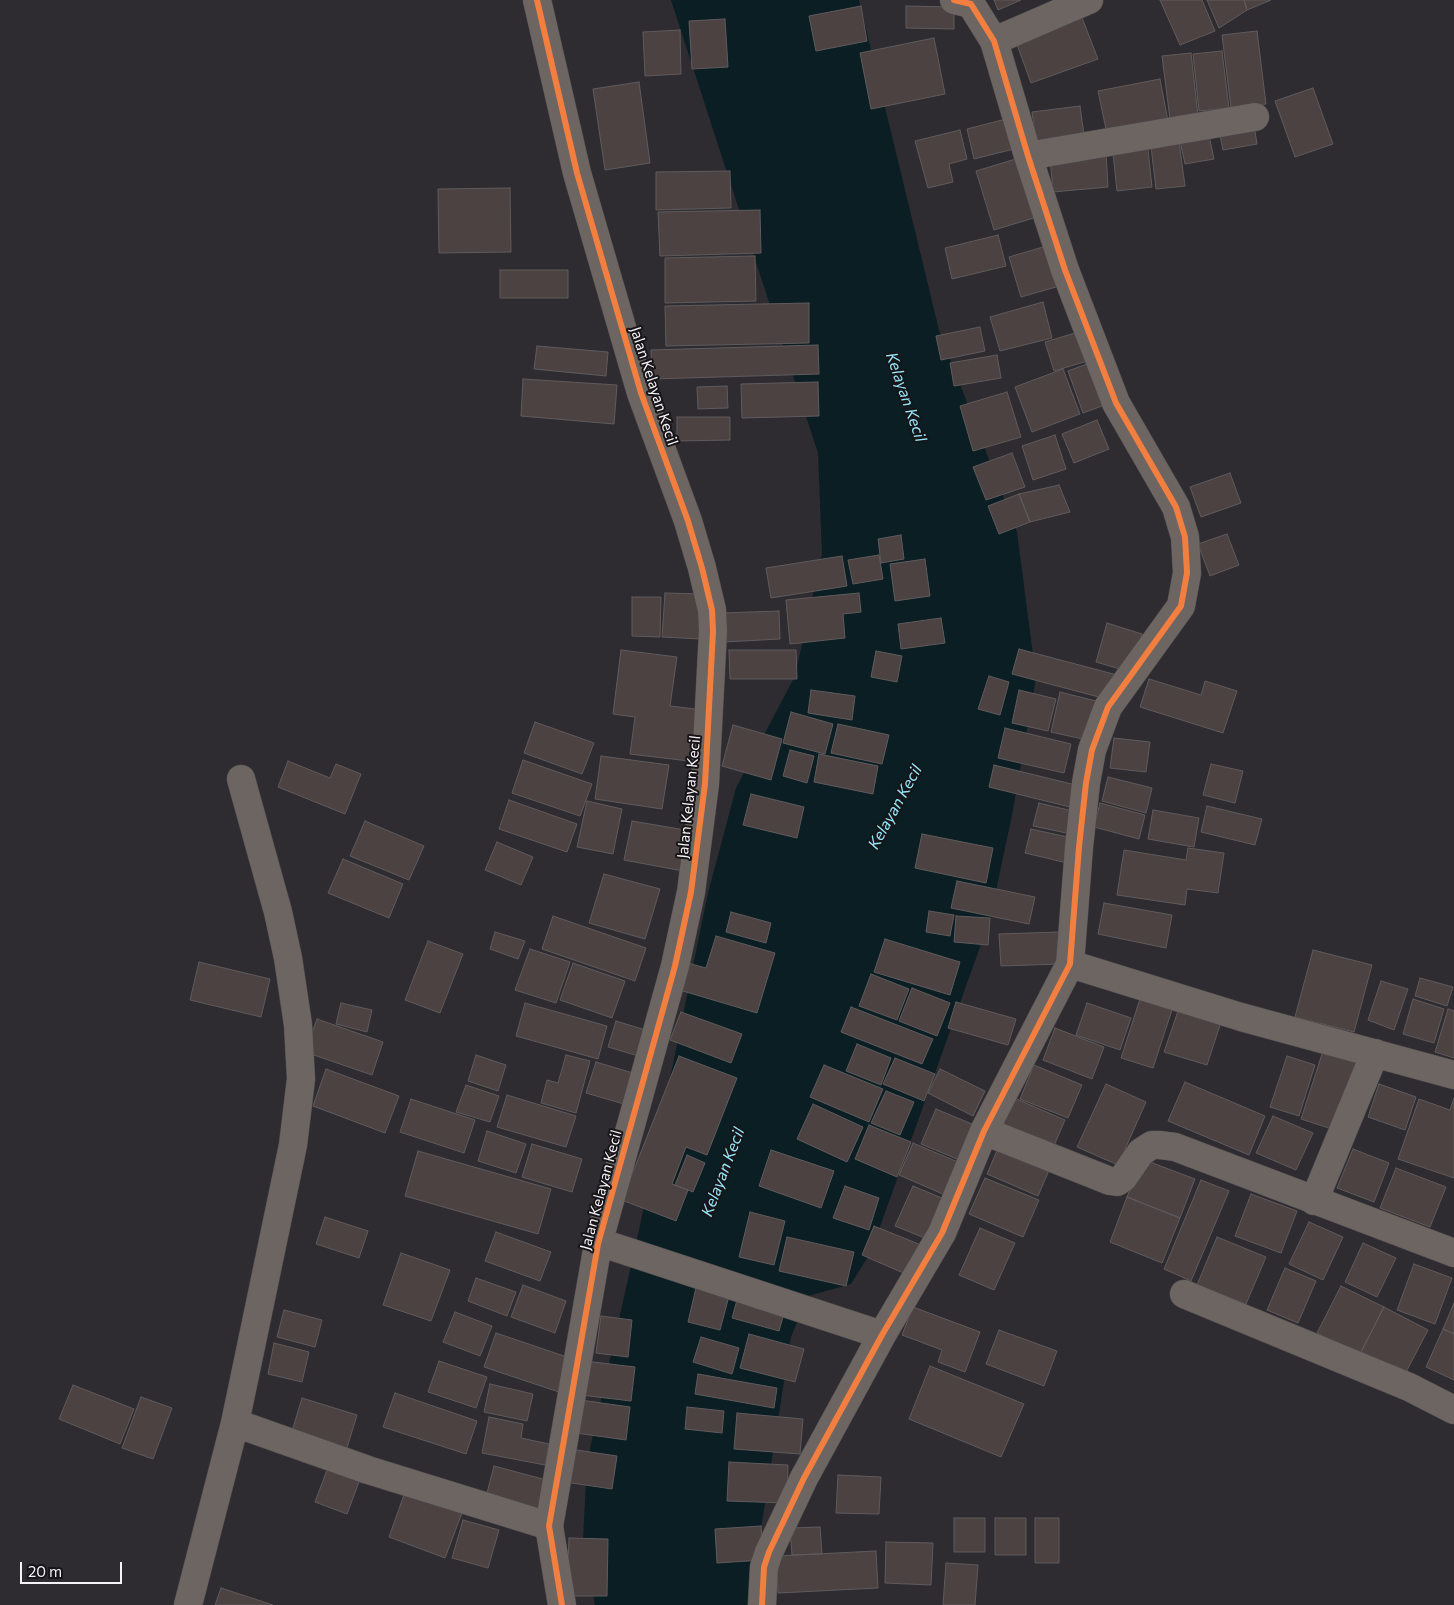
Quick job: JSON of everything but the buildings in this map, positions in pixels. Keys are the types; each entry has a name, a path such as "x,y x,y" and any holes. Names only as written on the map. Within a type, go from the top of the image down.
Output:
{"street":[{"name":"Jalan Kelayan Kecil","path":"537,0 577,173 641,393 688,521 702,568 712,610 713,631 705,784 690,892 675,966 606,1246 549,1526 562,1605"},
{"path":"762,1605 764,1567 769,1552 804,1478 882,1335 942,1233 984,1131 1070,964 1080,838 1092,750 1108,707 1181,606 1187,573 1184,538 1176,507 1116,402 1066,270 1028,156 994,41 971,4 954,0"},
{"path":"994,41 1089,0"},
{"path":"1028,156 1256,117"},
{"path":"188,1605 236,1423 293,1145 301,1079 298,1025 288,958 278,912 241,779"},
{"path":"1070,964 1241,1017 1454,1075"},
{"path":"1314,1201 1375,1053"},
{"path":"984,1131 1110,1181 1117,1182 1123,1178 1141,1152 1152,1145 1175,1148 1454,1253"},
{"path":"606,1246 882,1335"},
{"path":"1184,1294 1409,1387 1454,1410"},
{"path":"236,1423 368,1470 549,1526"}],"water":[{"name":"Kelayan Kecil","path":"671,0 859,0 939,330 1017,532 1036,678 1012,815 990,919 871,1252 851,1284 808,1296 791,1337 757,1554 757,1605 595,1605 583,1540 587,1462 639,1230 708,893 736,788 795,676 822,554 818,453"}],"cycle path":[{"path":"537,0 577,173 641,393 688,521 702,568 712,610 713,631 705,784 691,892 675,966 598,1244 549,1526 562,1605"},
{"path":"762,1605 764,1567 769,1552 804,1478 882,1335 942,1233 984,1131 1070,964 1079,847 1086,783 1092,750 1108,707 1181,606 1187,573 1185,537 1176,507 1116,403 1065,270 1028,156 994,41 971,4 954,0"}]}
